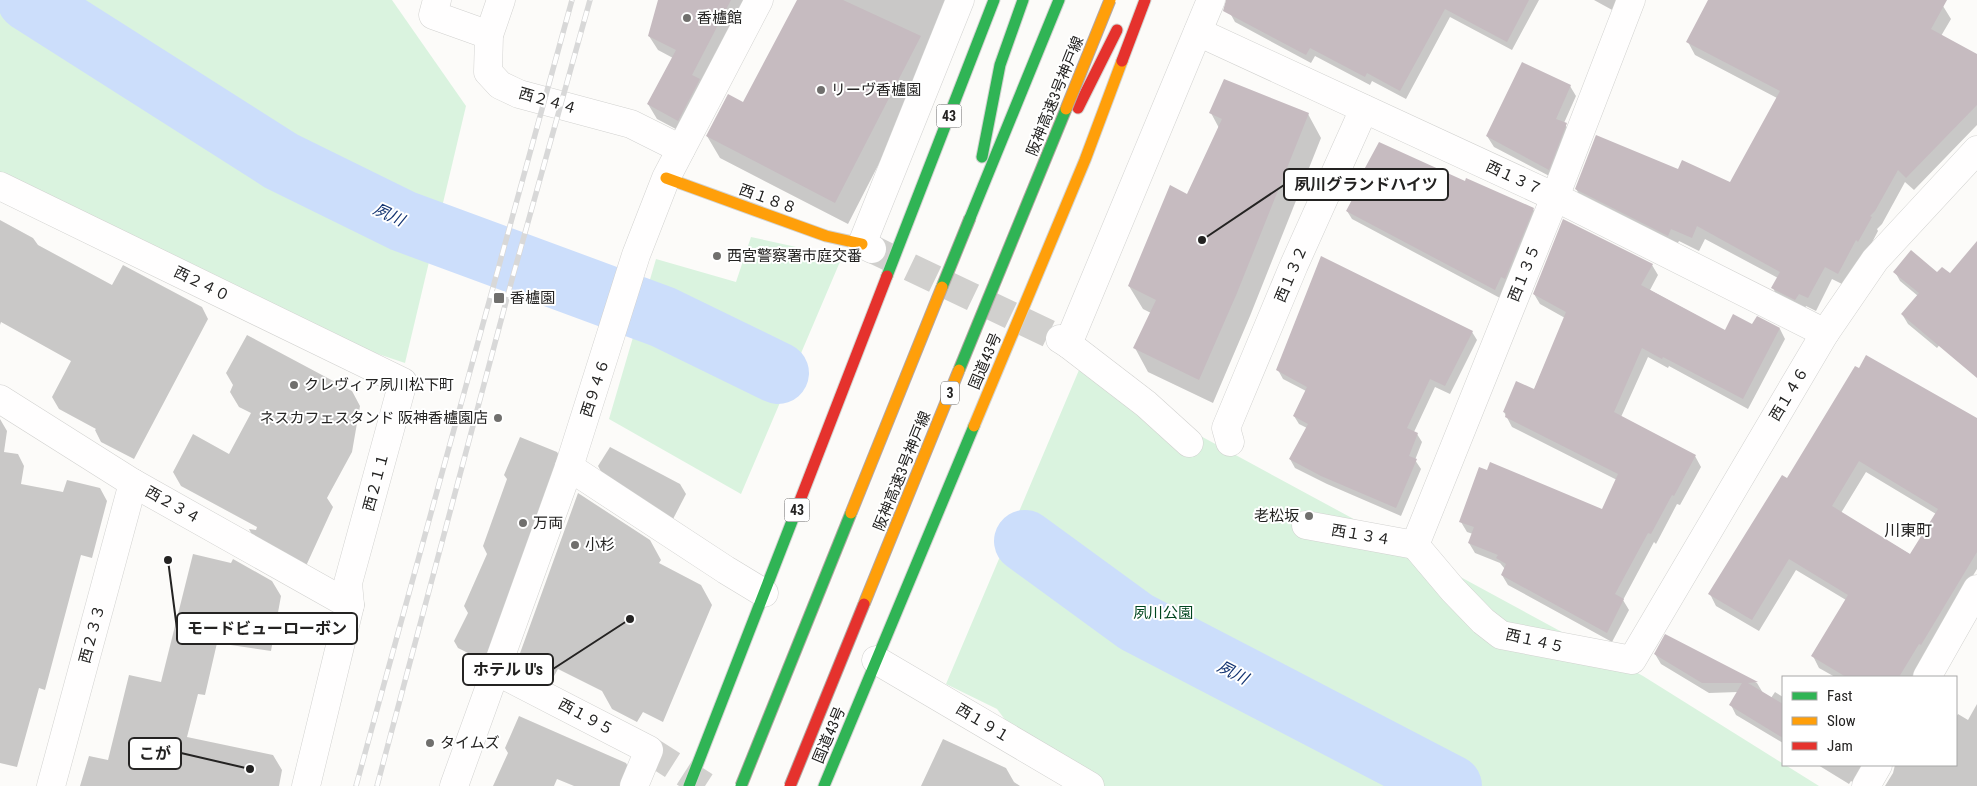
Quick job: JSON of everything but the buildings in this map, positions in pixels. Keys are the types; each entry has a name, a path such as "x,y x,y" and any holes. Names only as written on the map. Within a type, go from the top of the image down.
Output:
{"main road":[{"name":"43","path":"689,786 994,0"},
{"path":"970,218 1000,64 1023,0"},
{"name":"阪神高速3号神戸線","path":"741,786 1059,0"},
{"name":"阪神高速3号神戸線","path":"790,786 1110,0"},
{"name":"国道43号","path":"824,786 1085,160 1144,0"},
{"path":"1021,218 1124,18"},
{"name":"西１８８","path":"666,178 826,236 867,246"}],"street":[{"path":"437,0 433,15 489,35"},
{"name":"西２４４","path":"500,0 489,35 488,72 500,85 519,94 630,124 681,149"},
{"name":"西９４６","path":"454,786 570,467 636,255 666,178 759,0"},
{"path":"867,246 960,0"},
{"path":"1189,442 1146,404 1064,342 1211,0"},
{"name":"西１３５","path":"1415,545 1555,197 1631,0"},
{"name":"西１３７","path":"1198,32 1555,197 1825,333"},
{"name":"西１３２","path":"1230,442 1226,428 1294,265 1364,109"},
{"name":"西１４６","path":"1632,660 1825,333 1875,260 1972,166"},
{"name":"西２４０","path":"0,186 403,382"},
{"name":"西２１１","path":"306,786 349,594 403,382"},
{"name":"西２３４","path":"0,398 133,483 349,594"},
{"path":"570,467 725,571 764,593"},
{"name":"西２３３","path":"50,786 133,483"},
{"name":"西１３４","path":"1306,525 1415,545"},
{"name":"西１４５","path":"1415,545 1453,590 1483,621 1501,634 1632,660"},
{"path":"1928,676 1977,589"},
{"name":"西１９１","path":"876,660 930,694 1090,786"},
{"name":"西１９５","path":"496,671 649,750 634,786"},
{"path":"1866,786 1877,766"}],"green space":[{"path":"0,0 392,0 466,106 405,363 369,351 0,178"},
{"path":"751,237 842,257 741,494 609,419 656,259 736,282"},
{"name":"夙川公園","path":"1079,370 1643,676 1782,763 1782,766 1787,766 1819,786 1102,786 1018,737 997,709 946,684"}],"waterway":[{"name":"夙川","path":"28,0 281,161 403,221 663,317 778,373"},
{"name":"夙川","path":"1025,541 1136,622 1451,786"}],"tunnel":[{"path":"872,249 1060,339"},
{"path":"649,750 705,786"}],"railway":[{"path":"356,786 572,0"},
{"path":"377,786 511,283 590,0"}],"traffic: fast":[{"path":"887,276 994,0"},
{"path":"982,157 1000,65 1023,0"},
{"path":"970,218 1059,0"},
{"path":"959,370 1066,109"},
{"path":"942,287 970,218"},
{"path":"824,786 974,426"},
{"path":"741,786 851,513"},
{"path":"689,786 794,516"}],"traffic: slow":[{"path":"1066,109 1110,0"},
{"path":"974,426 1085,160 1122,61"},
{"path":"666,178 826,236 862,244"},
{"path":"851,513 942,287"},
{"path":"864,604 959,370"}],"traffic: jam":[{"path":"1122,61 1145,0"},
{"path":"1078,108 1117,30"},
{"path":"794,516 887,276"},
{"path":"790,786 864,604"}],"place":[{"name":"香櫨館","path":"687,18"},
{"name":"リーヴ香櫨園","path":"821,90"},
{"name":"夙川グランドハイツ","path":"1202,240"},
{"name":"西宮警察署市庭交番","path":"717,256"},
{"name":"香櫨園","path":"499,298"},
{"name":"クレヴィア夙川松下町","path":"294,385"},
{"name":"ネスカフェスタンド 阪神香櫨園店","path":"498,418"},
{"name":"老松坂","path":"1309,516"},
{"name":"万両","path":"523,523"},
{"name":"小杉","path":"575,545"},
{"name":"モードビューローボン","path":"168,560"},
{"name":"ホテル U's","path":"630,619"},
{"name":"タイムズ","path":"430,743"},
{"name":"こが","path":"250,769"}],"district":[{"name":"川東町","path":"1908,530"}]}
